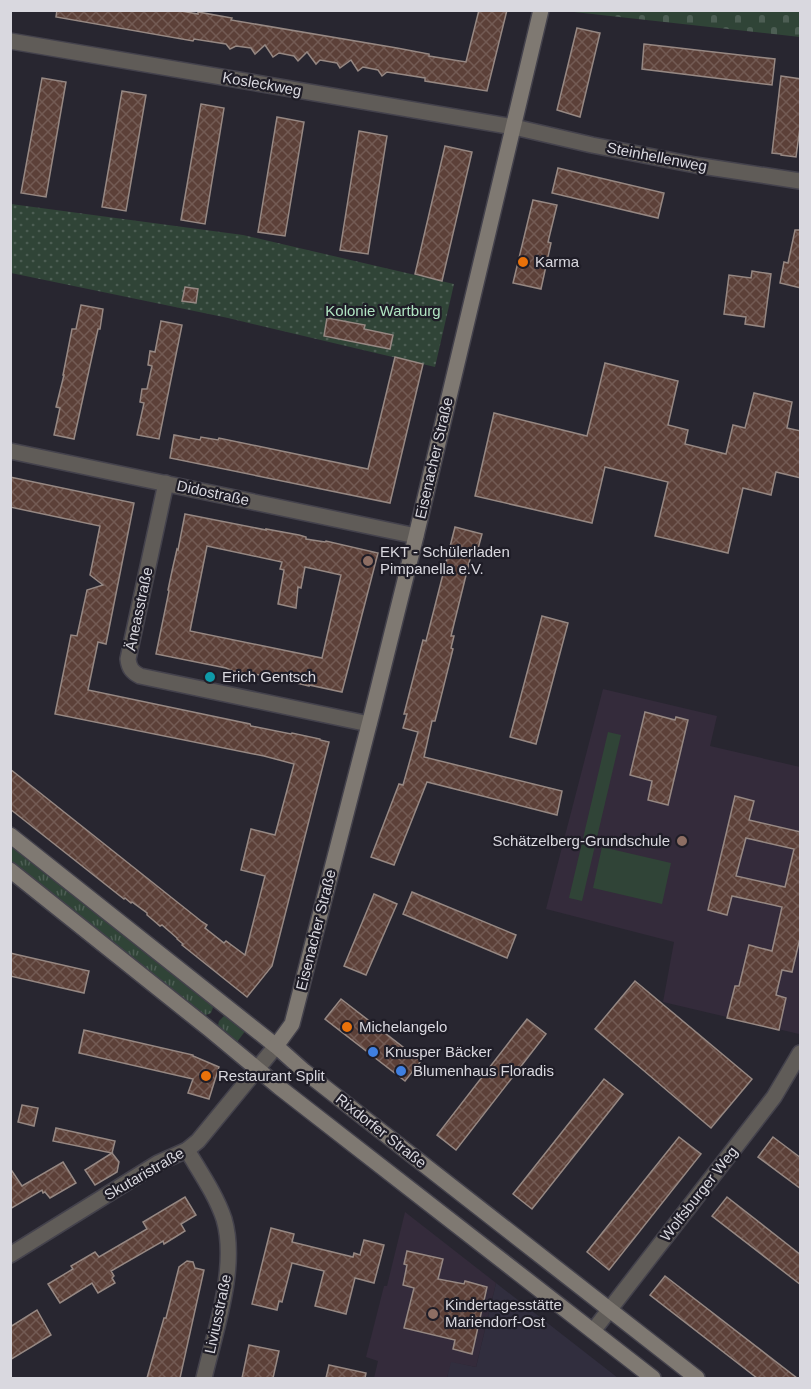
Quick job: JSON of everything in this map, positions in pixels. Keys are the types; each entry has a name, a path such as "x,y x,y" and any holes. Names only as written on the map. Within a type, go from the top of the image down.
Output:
{"street":[{"name":"Eisenacher Straße","path":"257,1069 292,1024 416,536 541,10"},
{"name":"Kosleckweg","path":"10,41 514,127"},
{"name":"Steinhellenweg","path":"514,127 695,165 801,181"},
{"name":"Didostraße","path":"10,451 416,536"},
{"name":"Äneasstraße","path":"166,483 128,659 128,665 133,672 140,676 369,724"},
{"name":"Rixdorfer Straße","path":"10,835 276,1046 304,1071 697,1378"},
{"name":"Rixdorfer Straße","path":"10,870 257,1069 654,1378"},
{"path":"206,1026 223,1004"},
{"name":"Wolfsburger Weg","path":"593,1331 766,1106 801,1053"},
{"name":"Skutaristraße","path":"10,1255 158,1163 187,1150 198,1141 257,1069"},
{"name":"Liviusstraße","path":"187,1150 218,1204 224,1220 229,1255 226,1283 204,1378"}],"shaded area":[{"name":"Schätzelberg-Grundschule","path":"603,689 717,716 710,746 800,767 799,1034 663,1002 674,942 546,909"},
{"name":"Kindertagesstätte Mariendorf-Ost","path":"405,1212 496,1283 476,1367 451,1362 447,1378 374,1378 378,1361 366,1357 384,1286 387,1286"},
{"path":"496,1283 618,1378 447,1378 450,1361 476,1367"}],"green space":[{"path":"565,11 800,11 800,37"},
{"name":"Kolonie Wartburg","path":"11,204 243,235 454,284 435,367 228,318 11,273"},
{"path":"608,732 621,735 582,901 569,898"},
{"path":"10,842 214,1005 211,1013 206,1015 202,1013 11,862"},
{"path":"602,847 671,863 662,904 593,888"},
{"path":"224,1016 228,1016 246,1030 237,1042 218,1025"}],"building":[{"path":"57,10 176,10 198,14 198,12 232,18 231,20 466,62 479,10 507,10 487,91 387,72 382,76 378,70 363,67 358,71 351,60 340,68 337,63 320,60 316,64 307,52 298,61 294,56 279,53 273,57 265,45 255,54 251,48 236,46 230,49 226,44 194,39 193,41 56,17"},
{"path":"577,28 600,33 580,117 557,110"},
{"path":"644,44 775,59 772,85 642,69"},
{"path":"781,76 801,79 801,120 796,157 772,153"},
{"path":"42,78 66,82 46,197 21,193"},
{"path":"122,91 146,95 126,211 102,207"},
{"path":"201,104 224,108 205,224 181,220"},
{"path":"277,117 304,122 285,236 258,232"},
{"path":"359,131 387,136 368,254 340,250"},
{"path":"445,146 472,152 442,281 415,274"},
{"path":"558,168 664,193 658,218 552,193"},
{"path":"533,200 557,205 548,242 551,243 541,289 513,283"},
{"path":"795,230 801,230 801,288 780,283 784,262 788,263"},
{"path":"752,271 771,274 764,327 745,324 746,317 724,314 729,275 751,278"},
{"path":"185,287 198,289 196,303 182,301"},
{"path":"81,305 103,309 74,439 54,435 60,408 56,407 72,329 76,329"},
{"path":"327,318 365,325 364,329 393,335 390,349 324,336"},
{"path":"161,321 182,325 159,439 137,435 144,403 140,402 142,389 147,389 152,366 148,365 150,351 155,352"},
{"path":"395,357 423,364 390,503 170,458 174,435 200,440 201,437 218,440 219,438 368,469"},
{"path":"605,363 678,381 668,425 688,430 685,444 726,454 733,425 745,428 754,393 792,402 787,428 801,431 801,478 776,472 771,495 743,488 728,553 655,536 668,482 605,467 592,523 475,496 494,413 587,436"},
{"path":"10,477 134,503 106,644 98,642 88,690 329,742 272,966 247,997 182,945 147,913 124,899 10,809 10,769 207,925 205,928 224,943 226,941 245,955 265,876 241,870 251,829 275,835 294,764 55,714 71,635 77,636 87,590 103,585 90,575 100,526 10,507"},
{"path":"185,514 299,535 306,539 326,541 378,553 342,692 156,654","holes":["207,546 282,562 280,569 284,570 278,604 296,608 298,587 301,588 305,567 341,575 322,658 190,631"]},
{"path":"455,527 482,534 476,556 471,555 451,636 454,636 451,648 453,649 424,757 562,791 557,815 427,782 394,865 371,857 399,784 403,785 418,732 403,728 407,714 404,714 423,640 426,641"},
{"path":"542,616 568,623 536,744 510,737"},
{"path":"645,712 675,720 676,717 688,720 668,805 648,800 652,781 630,775"},
{"path":"735,796 754,801 749,820 801,832 801,934 792,972 782,970 776,995 786,998 779,1030 727,1018 735,986 739,986 749,945 772,951 782,907 732,896 727,915 708,910","holes":["746,838 794,849 785,887 736,876"]},
{"path":"412,892 516,935 507,958 403,914"},
{"path":"374,894 397,904 366,975 344,966"},
{"path":"10,953 89,971 84,993 10,976"},
{"path":"635,981 752,1079 711,1128 595,1029"},
{"path":"341,999 421,1061 405,1081 325,1019"},
{"path":"527,1019 546,1034 456,1150 437,1135"},
{"path":"84,1030 193,1055 219,1067 209,1099 188,1093 193,1079 79,1053"},
{"path":"604,1079 623,1094 532,1209 513,1194"},
{"path":"22,1105 38,1108 34,1126 18,1122"},
{"path":"56,1128 115,1141 112,1153 53,1141"},
{"path":"679,1137 701,1154 609,1270 587,1252"},
{"path":"773,1137 801,1158 801,1189 758,1157"},
{"path":"112,1153 119,1162 117,1172 95,1185 85,1170"},
{"path":"63,1162 76,1183 50,1198 42,1190 10,1209 10,1168 22,1186"},
{"path":"185,1197 196,1215 181,1224 185,1231 111,1271 115,1283 98,1293 92,1283 60,1303 48,1284 73,1269 71,1266 95,1252 99,1257 147,1229 143,1222"},
{"path":"727,1197 801,1255 801,1285 712,1216"},
{"path":"271,1228 294,1234 292,1242 353,1257 354,1253 360,1255 364,1240 384,1245 374,1283 355,1278 346,1314 315,1306 324,1271 292,1263 282,1302 279,1301 277,1310 252,1304"},
{"path":"407,1251 443,1259 438,1279 464,1284 465,1281 487,1287 472,1354 453,1349 455,1340 404,1328 414,1288 403,1285"},
{"path":"187,1261 193,1262 195,1268 204,1270 180,1378 147,1378 179,1267"},
{"path":"665,1276 797,1378 757,1378 650,1295"},
{"path":"37,1310 51,1335 10,1360 10,1327"},
{"path":"249,1345 279,1351 273,1378 242,1378"},
{"path":"329,1365 366,1373 365,1378 326,1378"}],"place":[{"name":"Karma","path":"523,262"},
{"name":"EKT - Schülerladen Pimpanella e.V.","path":"368,561"},
{"name":"Erich Gentsch","path":"210,677"},
{"name":"Schätzelberg-Grundschule","path":"682,841"},
{"name":"Michelangelo","path":"347,1027"},
{"name":"Knusper Bäcker","path":"373,1052"},
{"name":"Blumenhaus Floradis","path":"401,1071"},
{"name":"Restaurant Split","path":"206,1076"},
{"name":"Kindertagesstätte Mariendorf-Ost","path":"433,1314"}]}
